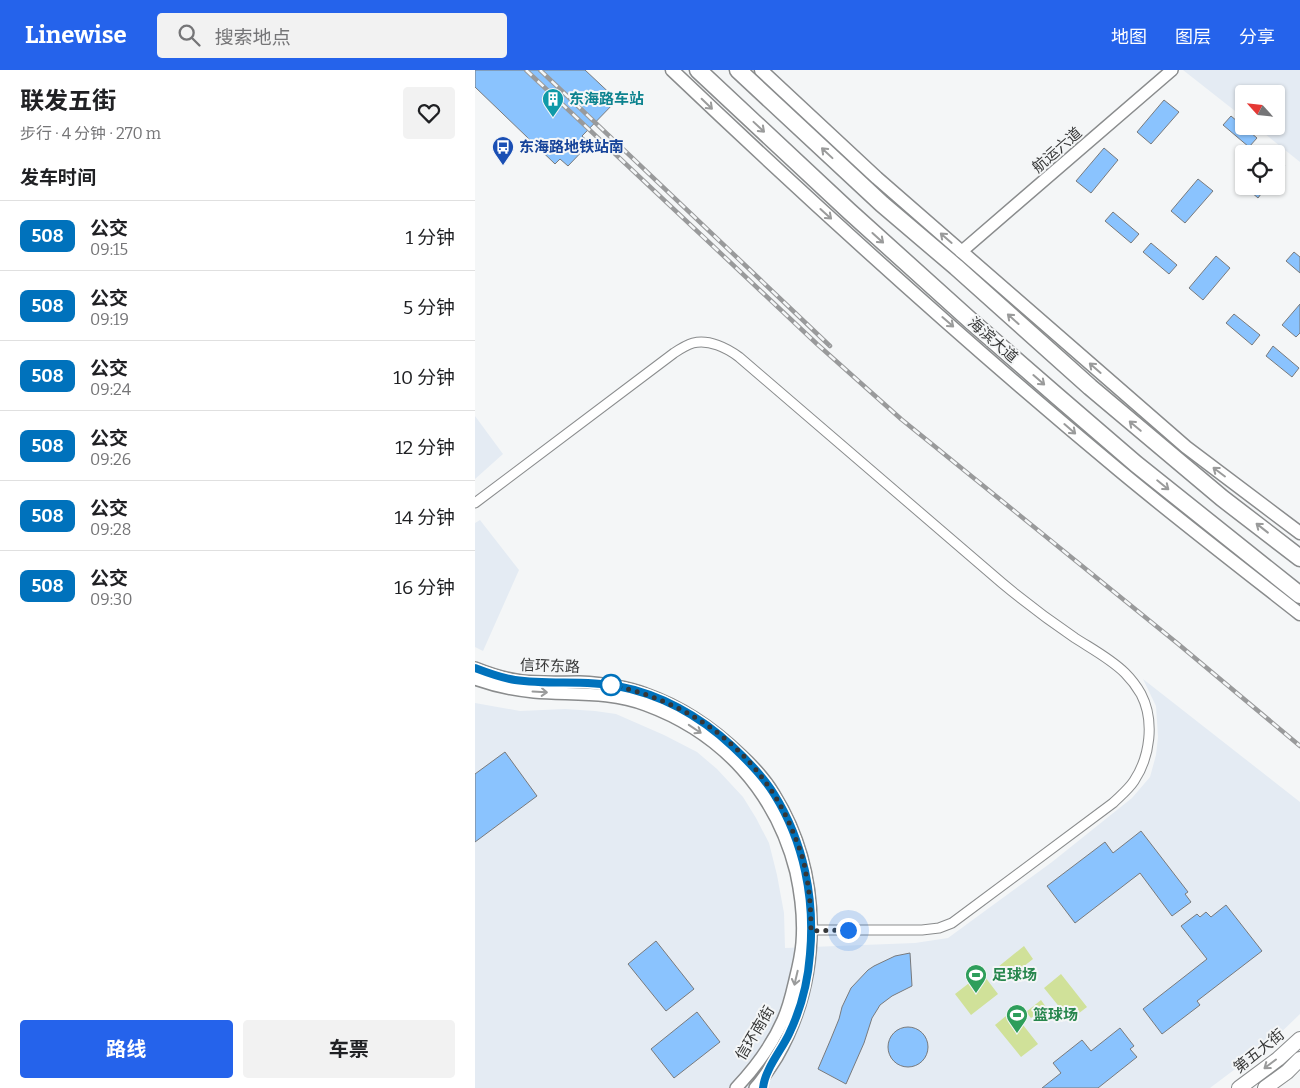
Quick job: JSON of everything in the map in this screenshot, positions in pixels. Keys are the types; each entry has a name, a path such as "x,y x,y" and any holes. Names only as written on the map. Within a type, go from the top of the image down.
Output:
{"highway":[{"name":"海滨大道","path":"698,70 849,211 1043,384 1136,464 1300,595"},
{"name":"海滨大道","path":"738,70 882,204 956,267 1090,387 1222,498 1300,558"}],"main road":[{"path":"672,70 834,221 1021,386 1121,472 1300,614"},
{"path":"761,70 877,178 1186,447 1300,533"},
{"name":"第五大街","path":"1239,1088 1300,1039"},
{"path":"1265,1088 1287,1072 1300,1059"}],"street":[{"name":"航运六道","path":"961,252 1172,70"},
{"path":"475,503 674,353 693,343 703,342 711,344 730,350 739,357 1040,614 1112,661 1141,693 1149,722 1147,750 1143,767 1125,792 1107,808 952,923 939,928 922,930 807,930"},
{"name":"信环东路","path":"475,668 513,680 581,682 631,689 675,706 714,730 757,771 774,794 784,813 797,842 806,873 810,904 807,930"},
{"name":"信环东路","path":"475,680 517,690 605,695 625,698 677,718 715,743 755,784 770,806 784,834 797,878 807,930"},
{"name":"信环南街","path":"743,1087 771,1041 789,1005 807,930"},
{"name":"信环南街","path":"755,1088 769,1069 791,1029 801,1002 809,969 807,930"},
{"path":"763,1088 769,1069"}],"shaded area":[{"path":"1183,70 1300,70 1300,162 1285,150 1285,145 1279,145 1266,135 1285,135 1285,85 1235,85 1235,111"},
{"path":"475,416 503,454 475,479"},
{"path":"480,520 519,570 483,651 475,647 475,523"},
{"path":"1143,679 1300,802 1300,1014 1271,1042 1210,1088 475,1088 475,703 520,711 565,709 616,714 697,752 717,769 743,797 769,843 784,913 785,948 915,943 948,938 1052,862 1132,798 1150,777 1156,755 1158,737 1156,706"}],"green space":[{"path":"1024,946 1033,959 1003,983 993,971"},
{"name":"足球场","path":"982,973 998,994 971,1015 955,994"},
{"name":"篮球场","path":"1061,974 1087,1007 1070,1020 1044,988"},
{"path":"1041,1000 1046,1007 1031,1018 1026,1012"},
{"name":"篮球场","path":"1012,1011 1038,1044 1021,1057 995,1025"}],"building":[{"name":"东海路车站","path":"475,70 585,70 617,100 582,136 590,143 568,166 560,159 555,164 475,87"},
{"path":"1164,100 1179,112 1151,144 1137,132"},
{"path":"1231,116 1235,119 1235,135 1253,135 1257,138 1251,145 1247,145 1223,125"},
{"path":"1104,148 1118,160 1091,193 1076,181"},
{"path":"1198,179 1213,191 1185,223 1171,211"},
{"path":"1113,212 1139,234 1131,243 1105,221"},
{"path":"1151,243 1177,265 1169,274 1143,252"},
{"path":"1294,252 1300,257 1300,273 1286,261"},
{"path":"1216,256 1230,268 1203,300 1189,288"},
{"path":"1300,304 1300,333 1296,337 1282,325"},
{"path":"1234,314 1260,335 1252,345 1226,323"},
{"path":"1273,346 1299,368 1292,377 1266,356"},
{"path":"505,752 537,796 475,842 475,774"},
{"path":"1141,831 1188,892 1185,894 1191,902 1172,916 1140,873 1075,923 1047,886 1105,842 1113,853"},
{"path":"1226,905 1262,951 1197,1001 1200,1005 1162,1034 1143,1009 1207,959 1181,926 1197,914 1200,917 1206,912 1211,917"},
{"path":"656,941 694,989 666,1011 628,964"},
{"path":"910,953 912,986 892,996 880,1005 872,1018 864,1043 846,1084 818,1069 851,988 874,966 895,956"},
{"path":"697,1012 720,1042 674,1078 651,1049"},
{"path":"912,1027 919,1030 925,1036 928,1047 927,1055 919,1064 912,1067 904,1067 897,1064 889,1055 888,1043 891,1036 900,1028"},
{"path":"1120,1028 1134,1046 1130,1049 1137,1057 1098,1088 1042,1088 1061,1073 1053,1063 1082,1040 1091,1051"}],"railway":[{"path":"526,70 817,344 901,419 1177,643 1300,746"},
{"path":"540,70 830,346"}],"bus line":[{"name":"508","path":"475,668 513,680 581,682 615,686 646,694 675,706 701,720 725,739 766,782 788,820 803,860 810,904 811,941 809,969 801,1002 794,1022 766,1075 763,1088"}],"place":[{"name":"东海路车站","path":"553,118"},
{"name":"东海路地铁站南","path":"503,166"},
{"name":"足球场","path":"976,994"},
{"name":"篮球场","path":"1017,1034"}],"route":[{"path":"611,685 646,694 689,713 714,730 749,762 774,794 794,835 806,873 811,931 848,930"}]}
